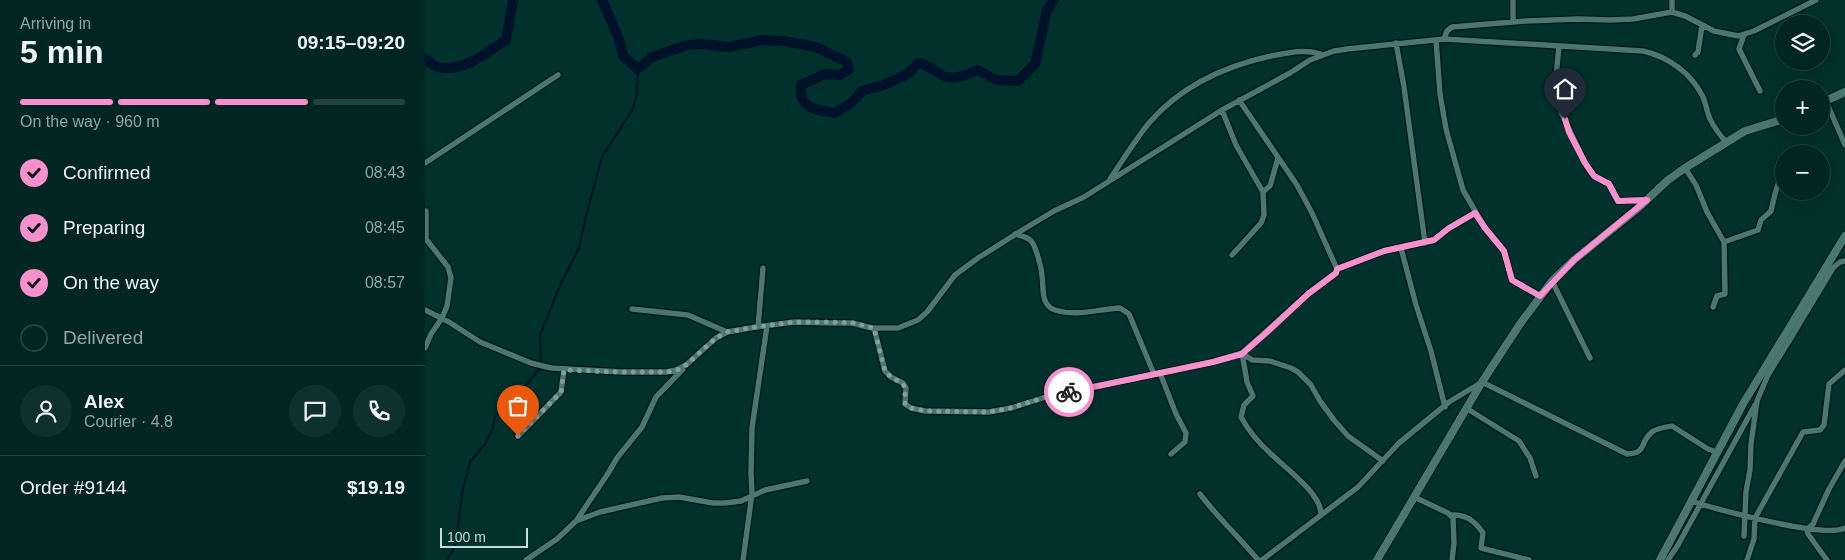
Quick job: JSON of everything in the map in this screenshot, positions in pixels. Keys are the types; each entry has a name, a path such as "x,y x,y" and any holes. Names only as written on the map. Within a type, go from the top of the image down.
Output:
{"street":[{"path":"1513,0 1513,22"},
{"path":"1672,0 1672,12"},
{"path":"1444,39 1447,31 1452,27 1578,19 1633,19 1672,12 1685,16 1702,26 1722,34 1738,36 1816,0"},
{"path":"1695,55 1698,52 1702,26"},
{"path":"1743,35 1739,49 1760,91"},
{"path":"527,560 557,539 576,521 617,458 642,427 656,397 709,343 727,332 794,322 853,323 874,328 898,328 918,320 927,312 955,276 978,258 1054,211 1084,197 1239,100 1290,73 1310,60 1334,50 1444,39 1643,51 1678,66 1697,86 1704,98 1711,122 1726,142"},
{"path":"1436,40 1440,94 1446,129 1463,190 1485,228 1504,251 1512,280 1540,296"},
{"path":"1396,43 1404,87 1425,244"},
{"path":"1559,46 1557,96 1561,112 1585,163 1594,176 1609,184 1618,201 1647,200"},
{"path":"1107,182 1150,122 1180,95 1199,82 1238,65 1265,58 1297,52 1323,54"},
{"path":"425,163 558,75"},
{"path":"1830,99 1845,92"},
{"path":"1239,100 1297,185 1312,213 1337,269"},
{"path":"1222,110 1236,145 1263,192 1264,215 1261,223 1232,255"},
{"path":"1830,114 1845,145"},
{"path":"1377,560 1481,382 1540,296 1552,282 1574,260 1647,200 1668,180 1745,131 1775,121"},
{"path":"1263,192 1270,186 1278,158"},
{"path":"1685,168 1696,185 1707,212 1723,242 1725,294 1717,296 1713,307"},
{"path":"1723,242 1758,230 1761,220 1771,211 1775,194"},
{"path":"425,348 447,306 451,278 448,267 426,239 426,211"},
{"path":"874,328 885,371 903,384 905,388 905,404 919,410 989,412 1011,408 1046,397 1213,362 1242,354 1308,294 1336,273 1337,269 1384,251 1425,244 1475,213"},
{"path":"1015,234 1025,236 1033,242 1041,266 1043,294 1046,303 1053,310 1084,313 1120,308 1129,314 1186,433 1185,442 1171,454"},
{"path":"1660,560 1743,404 1845,236"},
{"path":"1401,248 1445,407"},
{"path":"1668,560 1757,401 1768,375 1833,268 1840,262 1845,261"},
{"path":"758,327 763,268"},
{"path":"1552,282 1591,358"},
{"path":"633,309 688,315 727,332"},
{"path":"425,310 442,318 480,342 531,363 551,368 621,372 666,372 677,370 686,365"},
{"path":"743,560 752,494 752,428 767,326"},
{"path":"1242,354 1253,360 1270,362 1298,372 1311,385 1320,402 1348,436 1383,462"},
{"path":"1242,354 1247,382 1253,396 1244,405 1241,417 1261,444 1287,467 1314,496 1320,506 1321,514"},
{"path":"518,436 561,392 564,370"},
{"path":"1747,560 1754,539 1755,518 1803,432 1820,430 1825,425 1829,384 1845,370"},
{"path":"1481,382 1627,454 1637,454 1643,449 1646,439 1653,431 1672,426 1708,449 1717,452"},
{"path":"1262,560 1358,487 1399,443 1481,382"},
{"path":"1744,536 1744,517 1757,401"},
{"path":"1466,408 1519,441 1530,458 1536,476"},
{"path":"1807,529 1813,524 1829,488 1845,461"},
{"path":"576,521 600,512 662,498 679,497 713,504 741,500 752,494 807,481"},
{"path":"1201,494 1233,534 1242,541 1258,560"},
{"path":"1414,497 1451,515 1458,515 1476,522 1483,532 1481,548 1529,560"},
{"path":"1691,501 1744,517 1807,529 1840,531 1845,528"},
{"path":"1451,515 1454,522 1452,560"},
{"path":"1807,529 1808,534 1827,560"}],"waterway":[{"path":"425,59 439,67 457,67 474,60 506,40 513,0"},
{"path":"602,0 619,39 623,56 638,69 652,57 687,45 702,44 729,47 763,40 784,41 816,47 847,62 849,69 840,75 825,74 801,85 801,93 806,104 816,109 835,113 851,103 862,91 884,85 907,74 919,63 944,76 954,78 978,70 996,80 1018,81 1035,64 1047,10 1054,0"},
{"path":"541,363 540,335 561,283 579,248 602,157 633,109 637,93 638,69"},
{"path":"447,560 455,546 463,489 470,462 485,444 492,430 495,417 508,398 526,385 539,369"}],"way so far":[{"path":"518,436 561,392 564,370 621,372 666,372 677,370 686,365 709,343 727,332 794,322 853,323 874,328 885,371 887,375 903,384 905,388 905,404 911,408 925,411 989,412 1069,392"}],"route":[{"path":"1069,392 1213,362 1242,354 1308,294 1336,273 1337,269 1384,251 1425,244 1434,240 1457,222 1475,213 1504,251 1512,280 1540,296 1574,260 1647,200 1618,201 1609,184 1594,176 1585,163 1569,132 1565,119"}]}
